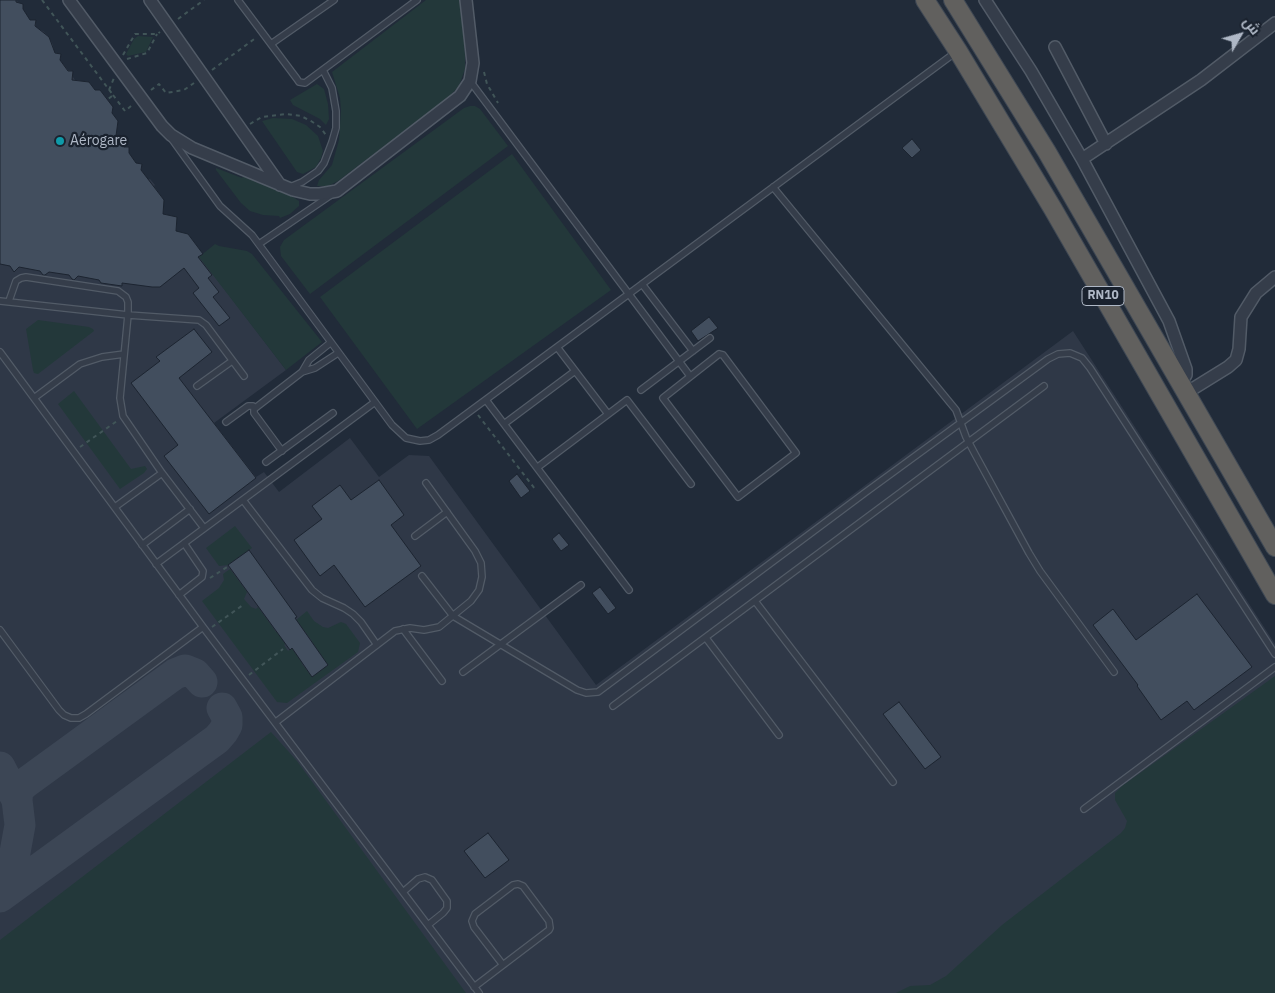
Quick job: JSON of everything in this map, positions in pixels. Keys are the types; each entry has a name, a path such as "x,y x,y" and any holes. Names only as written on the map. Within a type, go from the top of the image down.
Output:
{"highway":[{"name":"RN10","path":"925,0 958,51 1053,209 1275,595"},
{"name":"RN10","path":"953,0 1047,152 1275,547"}],"street":[{"path":"70,0 141,98 171,135 192,148 284,186 310,194 337,190 460,96 470,81 473,63 466,0"},
{"path":"150,0 284,186"},
{"path":"985,0 1031,72 1082,159 1169,321 1186,368 1183,388"},
{"path":"1082,159 1201,80 1275,23"},
{"path":"1054,47 1106,144"},
{"path":"1183,388 1228,367 1236,360 1239,350 1241,317 1256,293 1275,277"}],"lane":[{"path":"238,0 299,82 308,81 418,0"},
{"path":"271,44 334,0"},
{"path":"162,126 220,206 244,226 259,244 330,343 400,434 412,441 420,442 438,436 958,51"},
{"path":"284,186 302,182 318,171 328,155 336,128 336,111 332,88 323,70"},
{"path":"470,81 690,376"},
{"path":"773,187 954,407 969,443 1040,571 1114,672"},
{"path":"259,244 337,190"},
{"path":"9,301 16,281 26,277 122,293 128,302 120,398 123,416 162,473 204,528"},
{"path":"642,284 692,351"},
{"path":"0,301 128,315 199,320 206,325 244,376"},
{"path":"641,390 710,338"},
{"path":"302,372 309,360 330,343"},
{"path":"556,347 608,414"},
{"path":"0,352 156,564 479,993"},
{"path":"282,451 254,413 256,408 302,372 315,368 338,353"},
{"path":"422,576 453,616 577,690 586,693 598,692 1048,359 1058,354 1070,353 1082,358 1090,368 1275,654"},
{"path":"34,398 80,364 102,357 124,354"},
{"path":"719,354 722,354 795,451 795,454 740,497 737,497 664,399 665,396 690,376 719,354"},
{"path":"197,386 232,360"},
{"path":"504,424 575,371"},
{"path":"613,706 1044,386"},
{"path":"486,400 629,590"},
{"path":"538,467 626,400 629,400 692,484"},
{"path":"156,564 375,402"},
{"path":"226,422 248,406 256,408"},
{"path":"266,462 333,413"},
{"path":"115,507 162,473"},
{"path":"276,722 396,631 439,627 471,601 479,590 482,577 481,563 476,550 426,483"},
{"path":"243,500 312,590 322,598 353,614 377,645"},
{"path":"142,545 190,509"},
{"path":"415,536 447,512"},
{"path":"180,595 202,577 203,571 184,543"},
{"path":"462,672 581,585"},
{"path":"756,601 893,782"},
{"path":"0,630 59,710 71,718 79,718 205,629"},
{"path":"403,629 442,680"},
{"path":"706,638 779,735"},
{"path":"1084,809 1275,667"},
{"path":"403,892 425,877 432,880 447,901 447,908 428,925"},
{"path":"474,987 549,930 551,926 523,886 518,884 513,885 475,914 472,921 474,927 502,965"}],"path":[{"path":"42,0 125,111 159,84 166,93 184,90 263,33"},
{"path":"157,34 135,34 121,60 147,53 157,34 204,0"},
{"path":"109,90 118,67"},
{"path":"107,100 113,95"},
{"path":"242,130 262,117 285,114 301,116 320,127 332,142"},
{"path":"473,409 535,489"},
{"path":"74,452 123,416"},
{"path":"202,577 211,578 227,568"},
{"path":"205,629 243,604"},
{"path":"243,679 282,649"}],"shaded area":[{"path":"0,0 16,0 23,4 23,9 30,20 36,20 36,28 43,31 49,37 54,52 61,54 60,60 68,70 73,71 75,80 89,82 95,90 100,90 113,107 112,113 118,121 116,136 124,146 129,147 129,153 136,163 142,164 141,170 148,180 150,179 155,185 164,200 163,214 177,217 176,231 188,234 203,254 200,257 286,370 214,423 256,477 264,472 279,492 350,438 379,477 409,455 429,456 596,685 1073,331 1275,644 1275,993 0,993"}],"green space":[{"path":"426,0 460,0 465,69 459,86 449,97 338,181 328,186 317,186 319,180 332,165 339,140 340,98 332,72"},
{"path":"138,36 153,37 146,52 128,56 126,54 134,39"},
{"path":"317,84 324,89 328,104 329,119 326,125 320,119 293,105 290,100"},
{"path":"470,106 480,109 508,146 310,294 281,256 280,247 284,240 464,108"},
{"path":"273,118 292,119 306,125 318,136 323,151 316,167 303,174 297,172 262,121"},
{"path":"512,154 611,290 417,429 320,297"},
{"path":"216,168 242,178 244,176 293,197 299,201 299,206 290,214 280,218 279,216 263,215 250,211 241,203"},
{"path":"215,244 247,251 252,254 322,342 286,370 199,257"},
{"path":"38,320 89,327 94,331 38,374 34,373 33,370 26,329"},
{"path":"74,391 131,469 145,466 147,469 120,489 58,404"},
{"path":"235,526 252,548 228,565 219,566 206,548"},
{"path":"230,569 247,592 244,599 251,607 256,609 258,607 276,632 280,631 288,642 284,645 288,651 292,648 296,653 312,641 296,620 307,611 314,621 323,627 328,628 341,622 346,624 360,643 358,652 287,703 277,702 202,601 219,588 224,580 223,574","holes":["318,652 328,665 312,677 302,664"]},
{"path":"1275,676 1275,993 896,993 910,986 930,985 946,976 1002,925 1121,833 1127,821 1115,800 1115,793 1122,786"},
{"path":"271,732 297,761 466,993 0,993 0,940"}],"building":[{"name":"Aérogare","path":"0,0 16,0 16,2 23,4 23,9 30,20 36,20 35,26 49,37 55,53 61,54 60,60 68,71 73,71 72,80 89,82 95,90 100,90 113,107 112,113 118,121 116,136 124,147 129,147 129,153 136,163 142,164 141,170 164,200 163,214 177,217 176,231 188,234 203,254 198,257 212,275 208,278 219,292 213,297 230,318 219,326 193,293 199,288 184,268 160,287 152,287 122,283 122,286 101,283 99,280 78,276 74,280 69,275 49,272 43,275 40,271 19,267 14,272 10,266 0,264"},
{"path":"912,139 921,150 912,158 902,148"},
{"path":"709,317 718,328 698,341 691,331"},
{"path":"194,329 212,352 179,378 256,478 209,514 164,456 178,445 131,383 160,361 156,357"},
{"path":"517,474 530,491 521,498 509,481"},
{"path":"379,480 404,515 391,525 421,566 365,607 334,565 320,576 294,540 322,519 312,506 340,485 351,500"},
{"path":"559,533 569,545 561,551 552,539"},
{"path":"249,550 297,617 295,618 328,665 312,677 228,565"},
{"path":"600,587 616,608 608,614 592,593"},
{"path":"1197,594 1252,667 1194,710 1187,701 1161,720 1138,685 1093,625 1113,609 1136,640"},
{"path":"899,702 941,757 925,769 883,714"},
{"path":"488,833 509,860 485,878 464,851"}],"taxiway":[{"path":"17,800 18,790 24,784 175,674 185,670 195,674 202,682"},
{"path":"0,897 217,739 227,725 227,717 222,708"},
{"path":"0,767 17,800 20,825 12,869 5,886 0,892"}],"place":[{"name":"Aérogare","path":"60,141"}]}
